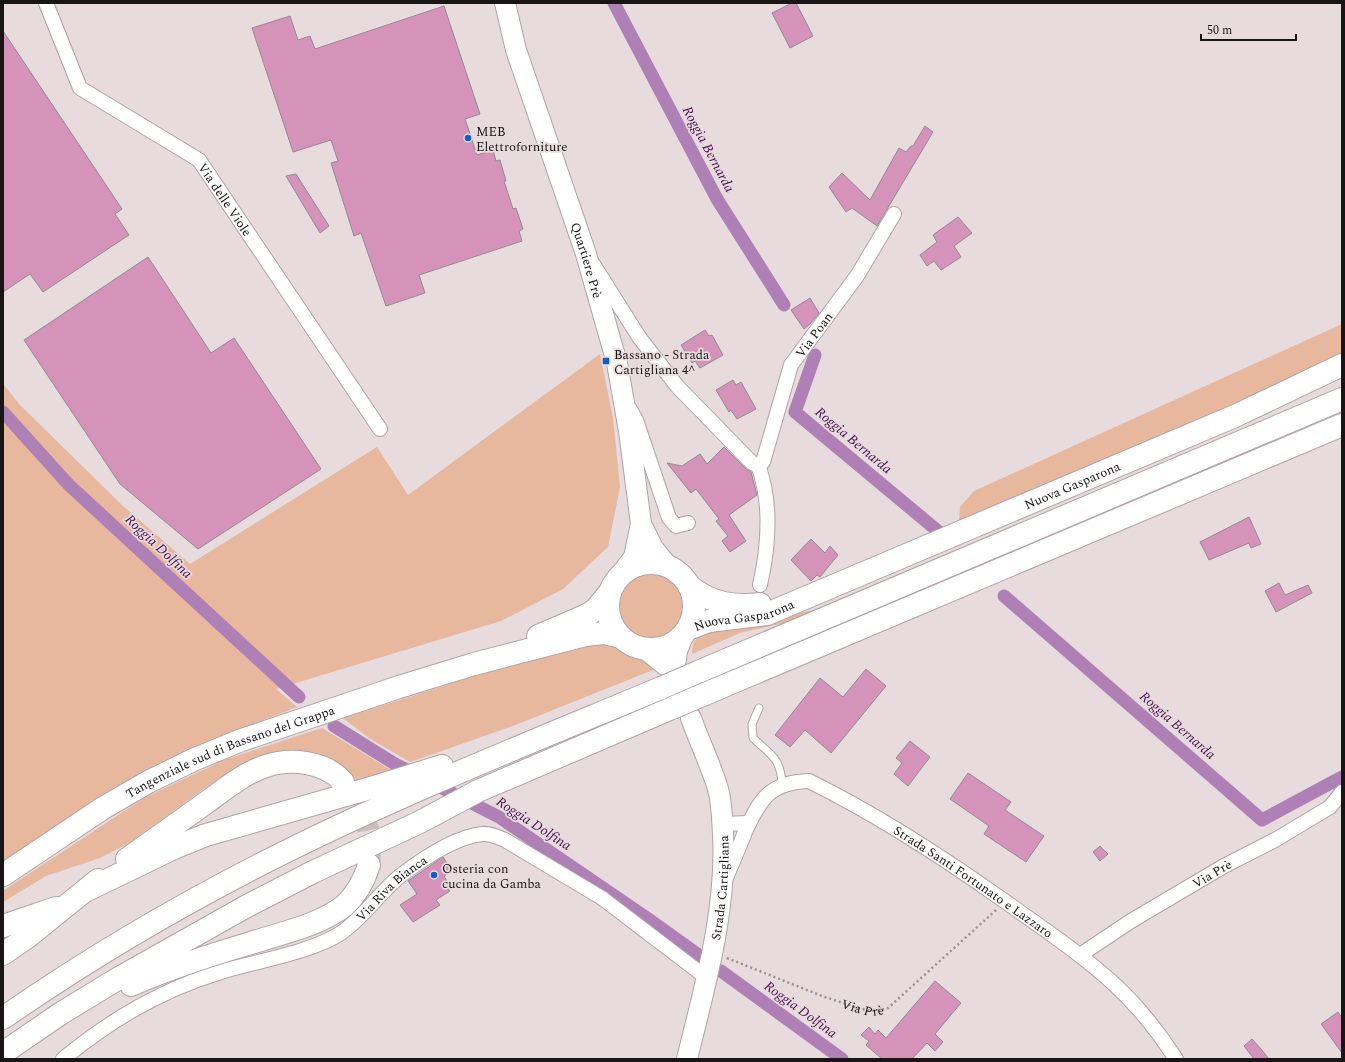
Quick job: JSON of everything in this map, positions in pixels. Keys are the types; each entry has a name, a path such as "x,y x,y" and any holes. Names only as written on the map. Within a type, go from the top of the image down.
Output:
{"main road":[{"name":"Nuova Gasparona","path":"646,649 665,646 685,632 709,621 767,614 799,599 936,543 1235,416 1342,365"},
{"path":"3,1018 116,946 222,885 304,843 408,795 443,772 521,735 683,665 808,626 1342,399"},
{"path":"3,1053 60,1014 138,967 247,906 314,872 420,822 478,791 681,713 706,694 1342,424"},
{"path":"646,649 628,642 621,637 612,623 608,608 615,584 630,568 641,563 654,562 666,564"},
{"name":"Nuova Gasparona","path":"666,564 685,578 692,588 701,596 712,600 739,606 799,599"},
{"name":"Tangenziale sud di Bassano del Grappa","path":"474,664 589,614 596,609 615,584"},
{"name":"Nuova Gasparona","path":"685,632 694,616 695,602 692,588"},
{"name":"Tangenziale sud di Bassano del Grappa","path":"3,874 103,808 148,782 193,760 239,741 339,706 474,664 585,636 604,633 621,637"},
{"path":"87,890 176,847 206,835 387,784 443,772 661,688 683,665"},
{"path":"3,954 29,936 112,869 231,784 261,768 285,762 307,763 329,771 343,782"},
{"path":"60,1014 85,1010 122,989 180,965 298,928 326,917 344,906 355,894 364,879 369,865"},
{"path":"3,926 68,904"}],"street":[{"name":"Via delle Viole","path":"46,3 80,88 199,160 380,429"},
{"name":"Quartiere Prè","path":"505,3 516,50 586,254 617,363 641,524 634,557 615,584"},
{"name":"Via Poan","path":"758,465 763,462 791,365 857,276 894,214"},
{"path":"586,254 613,293 639,337 677,386 752,463 758,465 765,484 768,514 764,570 760,584"},
{"path":"624,405 632,412 636,420 669,518 676,526 688,523"},
{"name":"Quartiere Prè","path":"641,524 654,548 666,564"},
{"path":"683,665 677,651 685,632"},
{"path":"646,649 683,665"},
{"name":"Strada Cartigliana","path":"681,713 718,788 724,864 723,886 713,953 687,1059"},
{"name":"Strada Santi Fortunato e Lazzaro","path":"723,886 749,823 763,797 782,785 794,781 809,781 832,792 907,835 1005,901 1080,955 1115,985 1146,1020 1176,1059"},
{"name":"Via Prè","path":"1080,955 1131,921 1211,874 1275,840 1330,807 1342,792"},
{"path":"722,824 749,823"},
{"name":"Via Riva Bianca","path":"63,1059 102,1030 149,1002 214,974 270,960 314,945 340,934 371,907 399,877 439,850 462,838 483,834 506,840 602,898 707,978"}],"lane":[{"path":"759,708 752,724 753,738 773,756 782,770 782,785"}],"path":[{"name":"Via Prè","path":"713,953 822,996 855,1007 870,1011 887,1009 1005,901"}],"shaded area":[{"path":"1342,324 1342,355 1195,421 959,522 960,507 974,491"},
{"path":"600,354 613,418 620,487 608,547 563,589 501,621 276,689 297,707 230,733 115,790 3,864 3,384 20,405 123,506 190,564 377,447 408,495"},
{"path":"644,571 658,571 670,577 679,586 685,598 683,618 675,629 664,637 658,639 644,639 638,637 627,629 619,618 617,612 617,598 619,592 627,581 638,573"},
{"path":"819,609 789,622 740,633 692,654 695,640 705,630"},
{"path":"615,639 631,651 652,660 658,668 513,726 410,762 369,738 343,718 583,642"},
{"path":"322,728 391,770 359,782 349,774 235,771 205,788 129,843 100,858 46,876 3,902 3,891 144,798 224,760"}],"building":[{"path":"792,3 796,3 813,36 790,48 772,13"},
{"path":"444,6 480,114 465,119 477,155 493,150 496,161 500,160 506,181 504,181 513,209 516,208 523,229 519,231 522,241 419,275 425,293 386,306 361,233 354,236 331,163 338,161 331,140 293,152 252,28 290,16 298,40 310,36 315,49"},
{"path":"3,31 122,209 115,214 129,235 43,292 30,274 3,292"},
{"path":"925,126 933,132 877,226 852,208 846,212 829,187 842,173 870,200 899,148 906,152 911,146 913,146"},
{"path":"296,174 329,226 320,233 286,176"},
{"path":"958,217 972,233 954,246 961,257 941,270 934,261 927,266 920,255 937,242 933,235"},
{"path":"148,257 211,353 234,338 321,469 198,549 120,484 24,340"},
{"path":"810,298 819,313 804,329 791,310"},
{"path":"705,330 709,336 712,335 723,355 700,368 695,361 692,363 681,345"},
{"path":"733,380 736,385 741,382 756,409 737,419 731,410 729,412 716,390"},
{"path":"724,447 751,472 757,495 729,515 746,541 730,552 722,541 728,536 716,521 719,519 696,489 691,493 667,463 682,466 700,454 707,464"},
{"path":"1249,517 1261,544 1251,548 1249,543 1209,560 1200,542"},
{"path":"811,539 825,553 830,546 838,555 820,577 817,575 811,581 791,560"},
{"path":"1279,583 1285,595 1308,585 1312,593 1276,612 1265,591"},
{"path":"866,669 886,686 831,753 805,730 790,747 775,735 820,678 843,697"},
{"path":"910,741 930,757 908,786 894,774 902,763 896,758"},
{"path":"968,773 1011,802 1005,810 1044,836 1026,862 984,834 989,826 950,799"},
{"path":"1100,846 1108,854 1100,861 1093,852"},
{"path":"443,857 452,871 444,876 447,881 444,884 450,891 436,900 440,905 413,922 400,905 417,894 408,881"},
{"path":"935,981 961,1003 935,1034 943,1042 935,1051 927,1043 912,1059 882,1059 866,1045 869,1041 861,1035 869,1027 875,1034 878,1030 886,1038"},
{"path":"1338,1012 1342,1018 1342,1053 1321,1024"},
{"path":"1252,1039 1269,1059 1254,1059 1244,1046"}],"waterway":[{"name":"Roggia Bernarda","path":"614,3 717,199 784,305"},
{"name":"Roggia Bernarda","path":"815,355 795,412 939,532"},
{"name":"Roggia Dolfina","path":"3,412 69,485 299,697"},
{"name":"Roggia Bernarda","path":"1004,596 1262,820 1342,777"},
{"name":"Roggia Dolfina","path":"334,726 395,764 499,817 647,918 707,961"},
{"name":"Roggia Dolfina","path":"721,971 842,1059"}],"tunnel":[{"path":"343,782 356,800 365,819 370,839 369,862"}],"place":[{"name":"MEB Elettroforniture","path":"468,138"},
{"name":"Bassano - Strada Cartigliana 4^","path":"606,361"},
{"name":"Osteria con cucina da Gamba","path":"434,875"}]}
